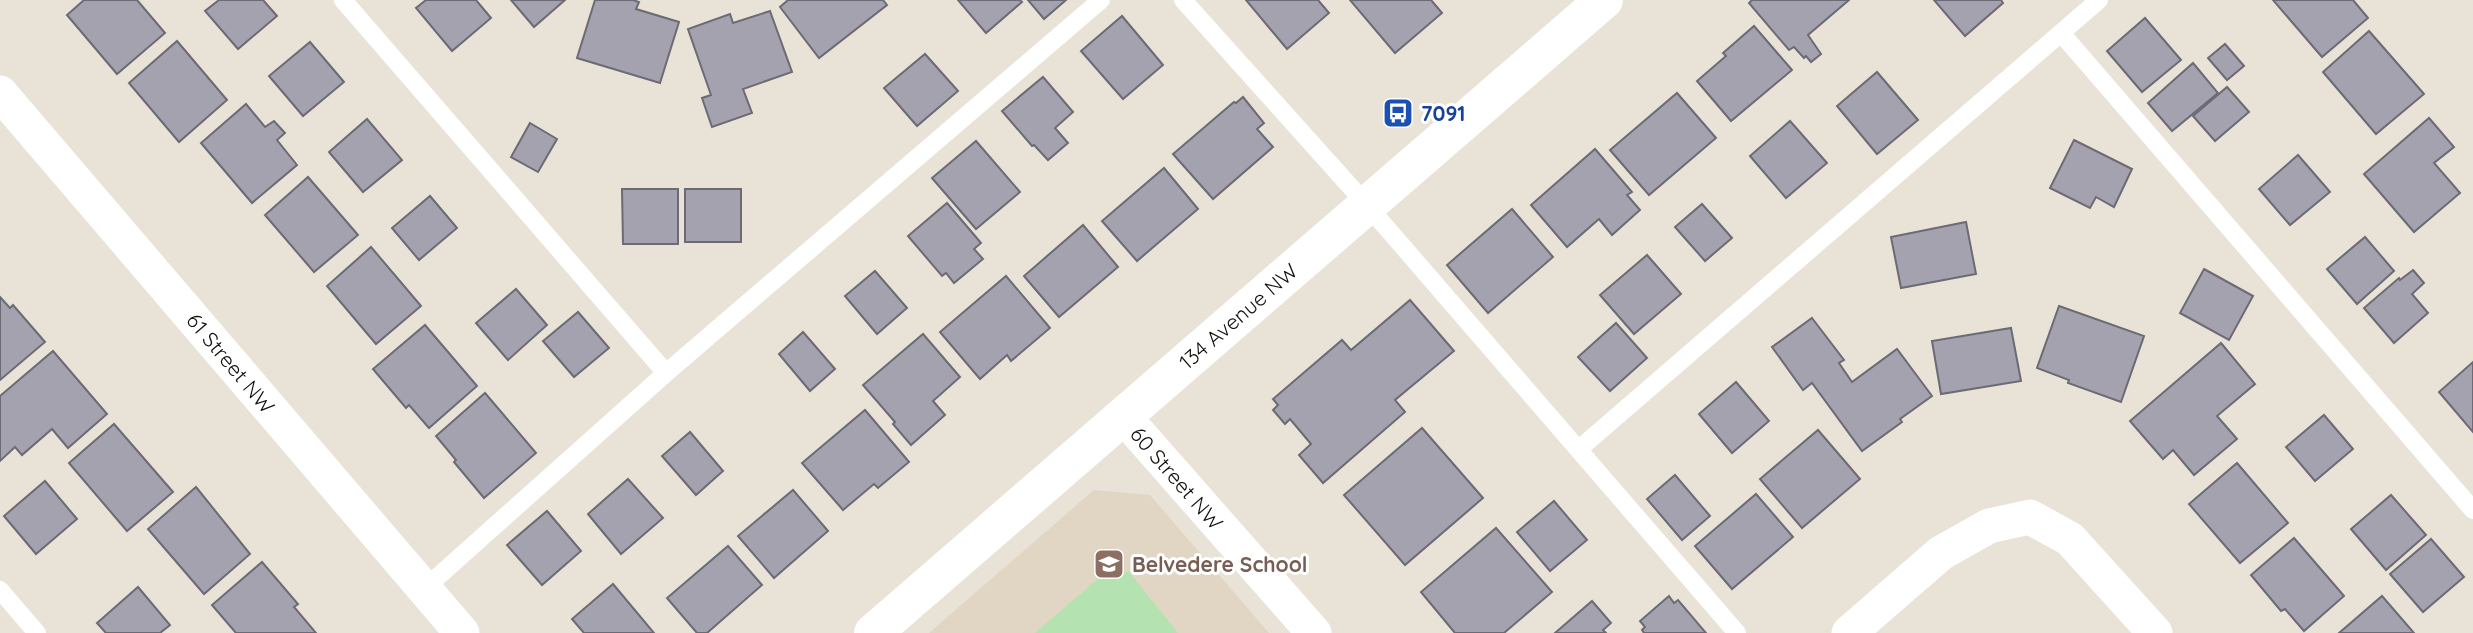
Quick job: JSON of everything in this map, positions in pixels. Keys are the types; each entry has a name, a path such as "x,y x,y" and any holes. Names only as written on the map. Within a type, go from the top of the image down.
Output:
{"street":[{"name":"134 Avenue NW","path":"873,633 1604,0"},
{"name":"61 Street NW","path":"0,93 462,633"},
{"name":"60 Street NW","path":"1124,418 1314,633"},
{"path":"1849,633 1941,552 1989,526 2030,517 2070,539 2155,633"}],"lane":[{"path":"343,0 666,373"},
{"path":"424,589 666,373 1101,0"},
{"path":"1183,0 1366,204 1737,633"},
{"path":"1579,449 2099,0"},
{"path":"2061,33 2473,510"},
{"path":"0,590 37,633"}],"shaded area":[{"name":"Belvedere School","path":"1094,490 1150,495 1269,633 929,633"}],"green space":[{"path":"1106,572 1129,572 1178,633 1035,633"}],"building":[{"path":"84,0 137,0 165,33 117,74 67,15"},
{"path":"219,0 263,0 277,16 238,49 205,11"},
{"path":"426,0 476,0 491,18 452,51 416,8"},
{"path":"511,0 565,0 534,27"},
{"path":"595,0 633,0 639,2 636,9 679,22 660,83 577,58"},
{"path":"788,0 883,0 887,5 819,58 780,7"},
{"path":"958,0 1020,0 1022,2 986,33"},
{"path":"1028,0 1066,0 1044,19"},
{"path":"1246,0 1318,0 1329,13 1287,49"},
{"path":"1350,0 1431,0 1442,13 1395,53"},
{"path":"1752,0 1849,0 1808,35 1821,54 1811,62 1794,47 1789,50 1749,3"},
{"path":"1934,0 2001,0 2003,3 1965,36"},
{"path":"2273,0 2353,0 2368,18 2322,57"},
{"path":"770,11 792,72 743,89 752,113 712,127 702,98 711,95 688,29 730,14 733,23"},
{"path":"1122,16 1163,65 1123,99 1081,51"},
{"path":"2145,18 2181,60 2142,92 2107,51"},
{"path":"1754,26 1792,70 1731,121 1697,81 1726,56 1723,53"},
{"path":"2369,31 2424,94 2376,134 2323,72"},
{"path":"177,41 227,100 179,142 129,83"},
{"path":"310,42 344,82 303,116 269,76"},
{"path":"2225,44 2244,66 2227,80 2208,58"},
{"path":"925,54 958,91 917,126 884,88"},
{"path":"2193,63 2218,93 2172,131 2148,103"},
{"path":"1877,72 1918,120 1877,154 1837,106"},
{"path":"1043,77 1073,112 1055,128 1068,143 1048,160 1002,111"},
{"path":"2227,87 2249,112 2215,141 2193,116"},
{"path":"1677,93 1716,138 1649,195 1610,150"},
{"path":"1243,97 1264,123 1257,129 1273,147 1213,199 1173,154"},
{"path":"246,104 265,127 274,121 285,133 277,140 297,165 252,203 201,143"},
{"path":"2429,118 2454,147 2434,163 2460,193 2414,232 2364,174"},
{"path":"367,119 402,160 363,192 329,152"},
{"path":"1790,121 1827,163 1786,198 1750,156"},
{"path":"530,123 557,139 538,172 511,157"},
{"path":"2074,140 2132,169 2114,207 2096,197 2090,208 2050,188"},
{"path":"976,141 1020,192 976,229 932,178"},
{"path":"1595,149 1632,192 1627,195 1640,210 1612,235 1599,219 1567,247 1531,205"},
{"path":"2298,155 2330,192 2290,225 2259,189"},
{"path":"1164,168 1198,209 1137,261 1102,221"},
{"path":"308,177 358,235 314,272 265,215"},
{"path":"622,189 678,189 678,244 623,244"},
{"path":"685,189 741,189 741,242 685,242"},
{"path":"430,196 457,228 419,260 392,228"},
{"path":"947,203 981,243 974,249 983,259 954,283 946,273 942,276 908,236"},
{"path":"1702,204 1732,238 1705,261 1675,227"},
{"path":"1512,209 1553,257 1488,313 1447,265"},
{"path":"1966,222 1976,274 1901,288 1891,237"},
{"path":"1083,225 1118,267 1059,317 1024,276"},
{"path":"2365,237 2394,271 2357,304 2327,269"},
{"path":"371,247 421,306 376,344 327,286"},
{"path":"1647,255 1681,294 1634,334 1600,295"},
{"path":"2204,269 2253,296 2229,340 2180,313"},
{"path":"2413,270 2424,283 2412,294 2428,313 2394,343 2364,308 2399,278 2400,280"},
{"path":"875,271 907,308 877,334 845,296"},
{"path":"1006,276 1050,328 1011,361 1007,355 980,379 940,332"},
{"path":"516,289 547,325 508,360 476,323"},
{"path":"0,297 10,308 13,305 45,342 0,380"},
{"path":"1410,300 1454,351 1395,400 1405,412 1323,483 1299,455 1311,444 1290,419 1285,424 1273,410 1278,405 1273,399 1342,340 1351,350"},
{"path":"2059,306 2144,336 2121,402 2068,383 2069,380 2037,368"},
{"path":"578,312 609,348 574,377 543,341"},
{"path":"1812,318 1844,360 1839,363 1852,382 1897,349 1932,396 1862,451 1812,383 1803,390 1772,347"},
{"path":"1616,323 1647,358 1610,391 1578,357"},
{"path":"425,325 477,386 429,428 409,405 406,408 373,369"},
{"path":"2011,328 2021,381 1941,394 1932,341"},
{"path":"803,332 835,369 810,391 779,354"},
{"path":"923,334 960,377 933,401 945,415 911,445 863,385"},
{"path":"2221,343 2255,384 2217,416 2237,439 2194,475 2173,450 2163,459 2130,421"},
{"path":"53,351 107,414 68,448 52,429 22,455 15,447 0,461 0,396"},
{"path":"2473,362 2473,432 2439,392"},
{"path":"1736,382 1769,421 1732,453 1699,414"},
{"path":"485,393 536,453 484,498 436,436"},
{"path":"865,410 909,462 878,488 874,484 843,510 802,463"},
{"path":"2324,415 2353,449 2315,481 2286,447"},
{"path":"114,424 173,492 127,531 69,463"},
{"path":"1422,428 1483,498 1405,565 1344,495"},
{"path":"1818,430 1860,479 1802,528 1760,479"},
{"path":"690,432 723,471 696,495 662,456"},
{"path":"2237,463 2288,523 2240,563 2189,504"},
{"path":"1675,475 1710,516 1682,540 1647,499"},
{"path":"628,479 663,518 621,554 588,514"},
{"path":"45,481 77,519 36,554 4,516"},
{"path":"196,487 250,554 204,594 148,529"},
{"path":"793,490 828,531 774,578 738,536"},
{"path":"1756,494 1793,537 1732,589 1695,546"},
{"path":"2391,495 2426,535 2386,570 2351,529"},
{"path":"1554,501 1587,540 1550,571 1517,532"},
{"path":"547,511 581,551 542,585 507,545"},
{"path":"1496,528 1552,592 1504,633 1455,633 1421,592"},
{"path":"2294,538 2344,596 2304,631 2285,609 2281,611 2251,575"},
{"path":"2431,539 2464,577 2423,612 2390,574"},
{"path":"728,546 762,585 707,633 697,633 667,598"},
{"path":"262,562 298,604 294,607 316,633 236,633 212,605"},
{"path":"613,584 654,633 584,633 572,619"},
{"path":"138,587 170,625 160,633 106,633 97,623"},
{"path":"1669,596 1674,603 1678,600 1706,633 1644,633 1642,630 1645,627 1640,621"},
{"path":"2382,596 2414,633 2339,633"},
{"path":"1592,601 1611,623 1603,630 1606,633 1555,633"}],"place":[{"name":"7091","path":"1398,113"},
{"name":"Belvedere School","path":"1109,564"}]}
